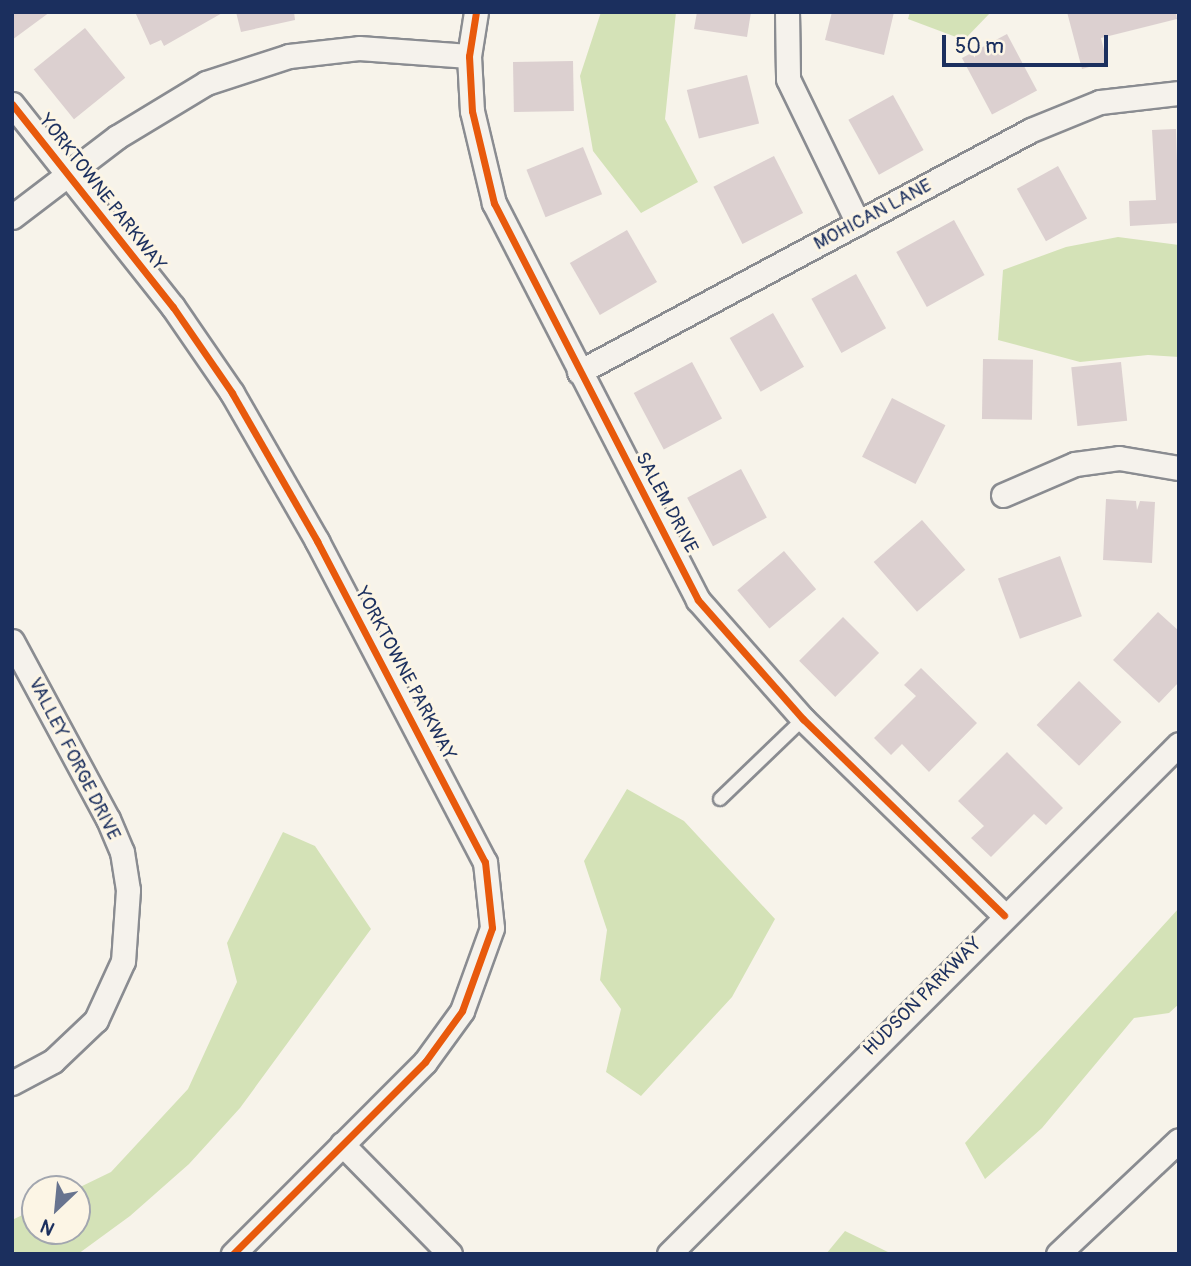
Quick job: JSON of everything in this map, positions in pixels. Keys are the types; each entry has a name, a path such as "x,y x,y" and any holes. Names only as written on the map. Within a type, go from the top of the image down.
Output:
{"street":[{"name":"SALEM DRIVE","path":"477,12 469,56 472,111 494,203 698,600 803,719 1004,915"},
{"path":"787,12 788,79 858,223"},
{"path":"12,217 117,136 206,83 289,56 359,48 469,56"},
{"name":"MOHICAN LANE","path":"579,372 1031,130 1100,102 1179,93"},
{"name":"YORKTOWNE PARKWAY","path":"12,104 173,307 232,393 317,541 485,862 492,928 462,1011 425,1062 233,1254"},
{"path":"1003,495 1075,464 1119,458 1179,468"},
{"name":"VALLEY FORGE DRIVE","path":"12,641 108,819 122,852 128,890 123,961 96,1020 53,1060 12,1083"},
{"name":"HUDSON PARKWAY","path":"669,1254 1004,915 1179,744"},
{"path":"1058,1254 1179,1140"},
{"path":"342,1144 450,1254"}],"lane":[{"path":"720,799 803,719"}],"green space":[{"path":"601,12 676,12 665,119 698,182 641,213 593,151 580,76"},
{"path":"910,12 991,12 964,40 908,19"},
{"path":"1118,237 1179,245 1179,357 1148,355 1080,362 998,340 1003,270 1066,247"},
{"path":"627,789 684,821 775,919 732,997 641,1096 606,1072 621,1009 600,980 607,930 584,861"},
{"path":"283,832 315,846 371,929 240,1108 189,1164 130,1216 91,1244 91,1182 111,1172 188,1089 237,982 227,943"},
{"path":"1179,908 1179,1004 1169,1013 1134,1018 1042,1128 985,1179 965,1143"},
{"path":"21,1216 21,1245 90,1245 78,1254 12,1254 12,1220"},
{"path":"845,1231 892,1254 826,1254"}],"building":[{"path":"12,12 50,12 12,40"},
{"path":"135,12 224,12 164,46 161,40 150,45"},
{"path":"236,12 294,12 295,20 241,32"},
{"path":"697,12 751,12 747,37 694,29"},
{"path":"832,12 894,12 884,55 825,40"},
{"path":"1067,12 1176,12 1177,19 1101,38 1107,62 1082,69"},
{"path":"85,28 125,78 74,119 34,70"},
{"path":"1007,34 1037,91 992,114 962,58"},
{"path":"573,61 574,111 514,112 513,62"},
{"path":"747,75 759,124 699,139 687,90"},
{"path":"893,95 924,150 879,175 848,120"},
{"path":"1176,129 1179,223 1130,226 1129,201 1156,200 1152,130"},
{"path":"583,147 602,194 546,217 526,170"},
{"path":"774,156 803,213 742,244 713,187"},
{"path":"1058,166 1087,218 1046,241 1017,189"},
{"path":"954,220 985,275 927,307 896,252"},
{"path":"627,230 657,282 600,315 570,263"},
{"path":"856,274 886,328 841,353 811,299"},
{"path":"773,313 804,367 761,392 730,338"},
{"path":"983,359 1033,360 1032,420 982,419"},
{"path":"692,362 722,419 664,449 634,393"},
{"path":"1121,362 1127,421 1077,426 1071,367"},
{"path":"892,398 945,425 915,484 862,457"},
{"path":"741,469 767,518 713,546 687,498"},
{"path":"1106,499 1136,501 1137,510 1140,501 1155,502 1152,563 1103,560"},
{"path":"922,520 965,570 917,612 874,562"},
{"path":"784,551 816,589 769,629 737,590"},
{"path":"1060,556 1082,616 1020,639 998,579"},
{"path":"1158,612 1179,631 1179,682 1159,703 1113,660"},
{"path":"843,617 879,653 835,697 799,661"},
{"path":"921,668 977,723 929,772 902,744 891,755 874,738 916,696 904,685"},
{"path":"1079,681 1121,722 1079,766 1037,725"},
{"path":"1007,752 1063,808 1046,825 1034,814 991,857 971,838 984,826 958,801"}],"cycle path":[{"path":"476,12 469,56 472,111 494,203 698,600 803,719 1004,915"},
{"path":"12,104 173,307 232,393 317,541 485,862 492,928 462,1011 425,1062 233,1254"}]}
